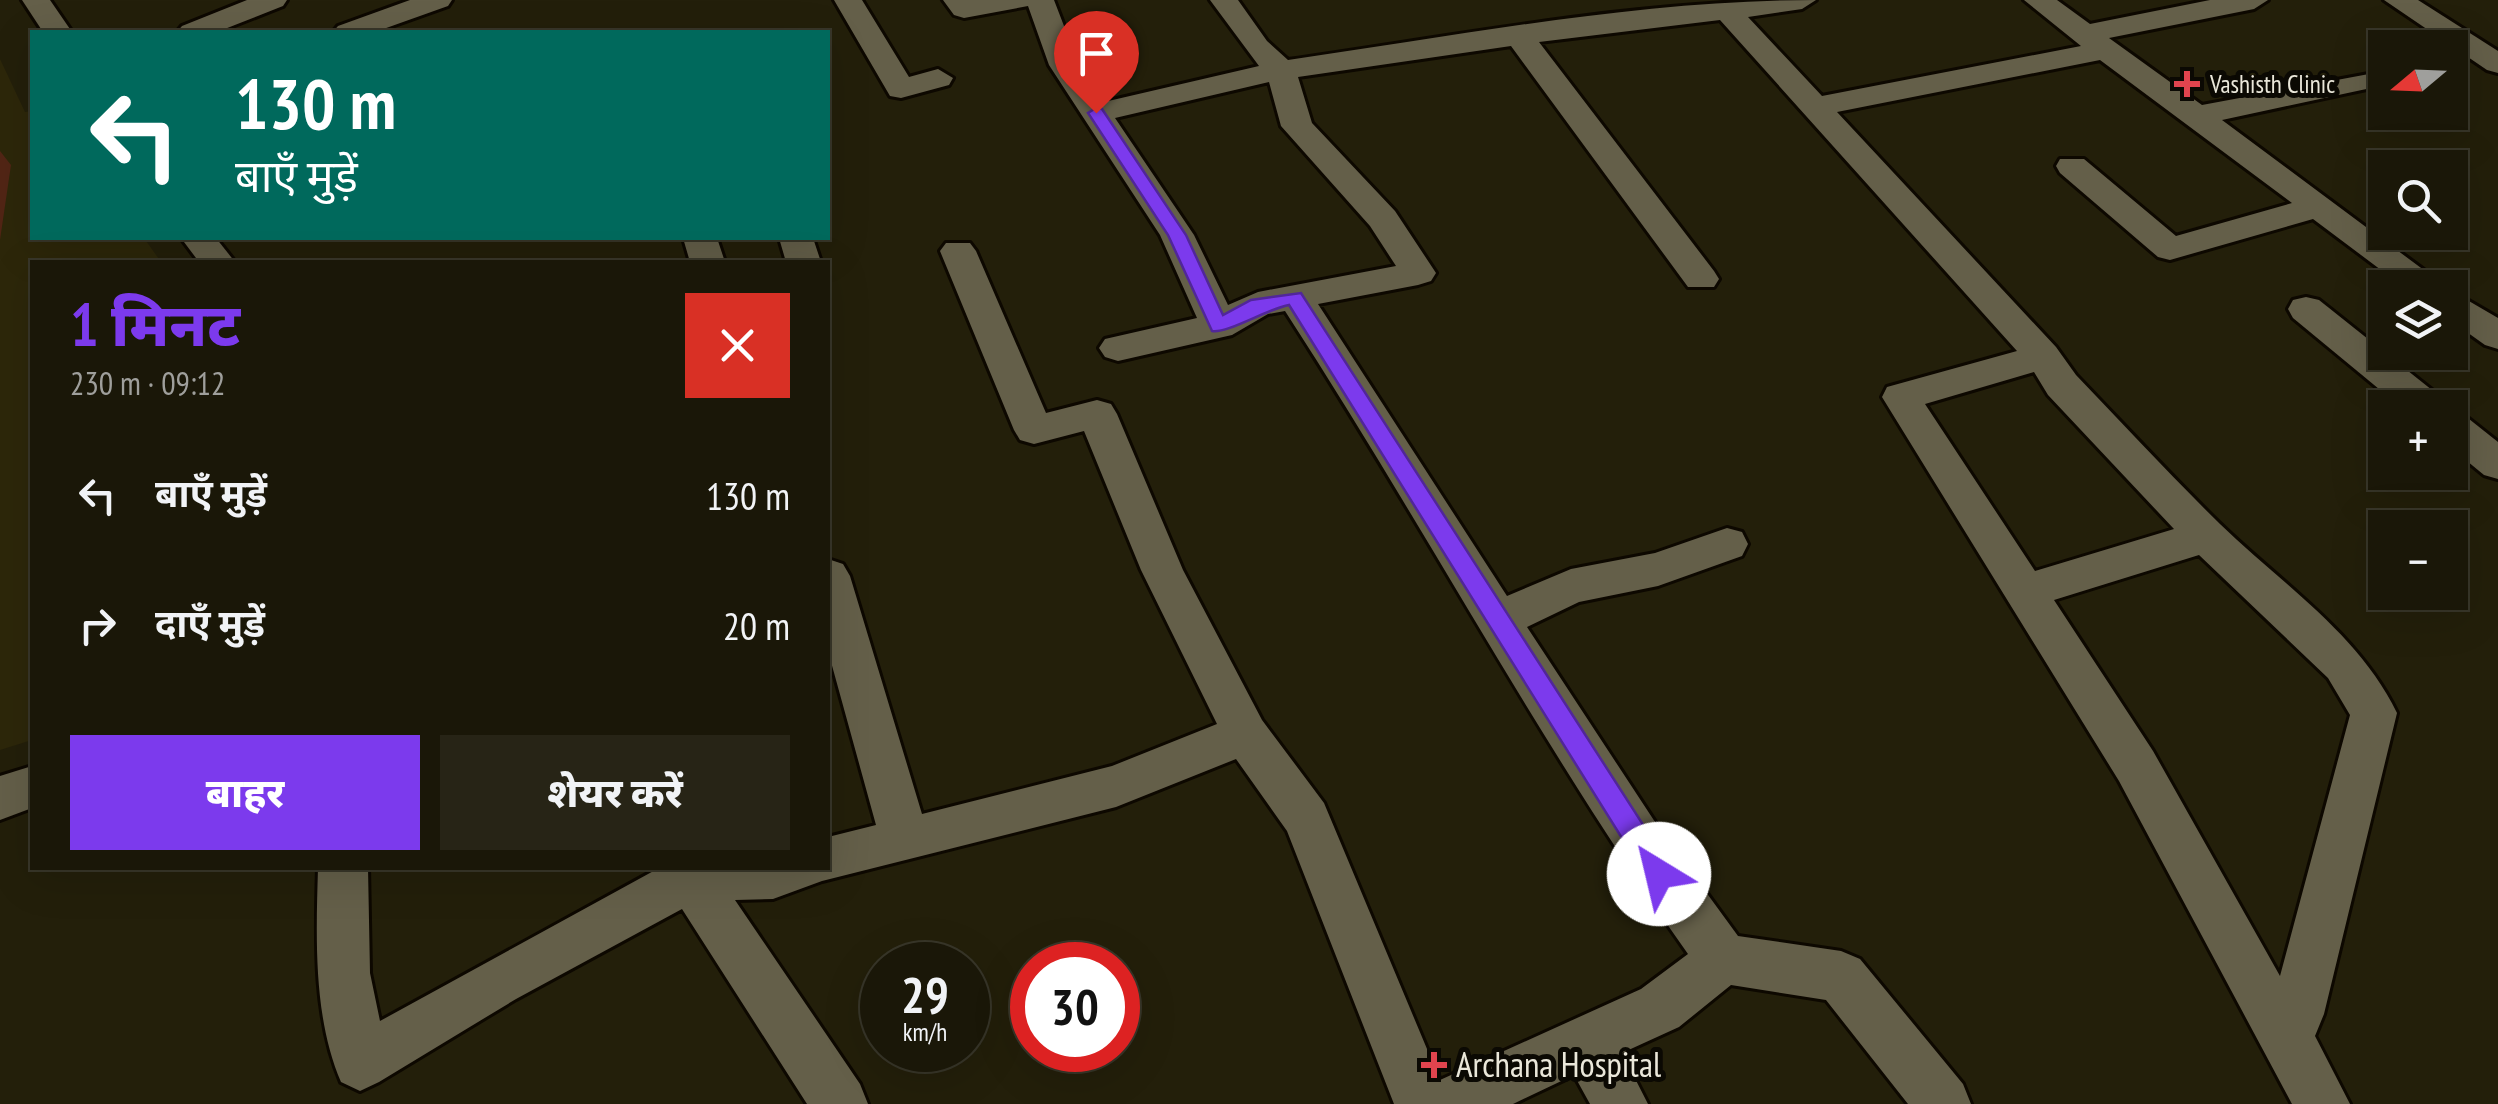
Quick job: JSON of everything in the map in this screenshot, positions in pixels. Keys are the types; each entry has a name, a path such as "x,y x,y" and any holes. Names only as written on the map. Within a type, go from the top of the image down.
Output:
{"street":[{"path":"36,0 56,30"},
{"path":"197,30 274,0"},
{"path":"353,30 438,0"},
{"path":"848,0 901,88 938,78"},
{"path":"957,0 964,10 1018,0"},
{"path":"1040,0 1064,65 1177,235 1218,326"},
{"path":"1118,348 1218,326 1258,304 1418,272 1383,219 1297,126 1281,70 1256,48 1224,0"},
{"path":"1096,113 1281,70 1637,19 1802,0"},
{"path":"2038,0 2405,270"},
{"path":"1816,107 2254,0"},
{"path":"2398,0 2498,64"},
{"path":"1727,11 2043,356 2062,385 2206,536 2344,665 2374,713 2297,1014 2286,1039"},
{"path":"1520,37 1701,279"},
{"path":"2195,116 2368,80"},
{"path":"2072,166 2170,249 2316,207"},
{"path":"200,240 215,260"},
{"path":"958,252 1034,430 1097,414 1162,570 1244,734 1307,819 1422,1104"},
{"path":"1294,297 1410,474 1496,621 1638,846 1723,960 1840,977 1942,1104"},
{"path":"2306,309 2406,390"},
{"path":"2468,315 2498,336"},
{"path":"2043,356 1901,397 2136,766 2322,1104"},
{"path":"2468,440 2498,464"},
{"path":"2024,592 2206,536"},
{"path":"1496,621 1571,586 1658,569 1727,544"},
{"path":"830,583 904,838"},
{"path":"830,859 1116,786 1244,734"},
{"path":"0,798 30,788"},
{"path":"343,870 344,973 360,1063 688,872 773,876 795,870"},
{"path":"688,872 840,1104"},
{"path":"1450,1104 1660,1008 1723,960"},
{"path":"1586,1042 1620,1104"}],"shaded area":[{"path":"0,59 25,112 30,111 30,240 145,240 160,260 30,260 30,741 0,750"}],"place":[{"name":"Vashisth Clinic","path":"2187,84"},
{"name":"Archana Hospital","path":"1434,1065"}],"route":[{"path":"1096,113 1177,235 1218,326 1258,304 1294,297 1410,474 1496,621 1659,874"}]}
